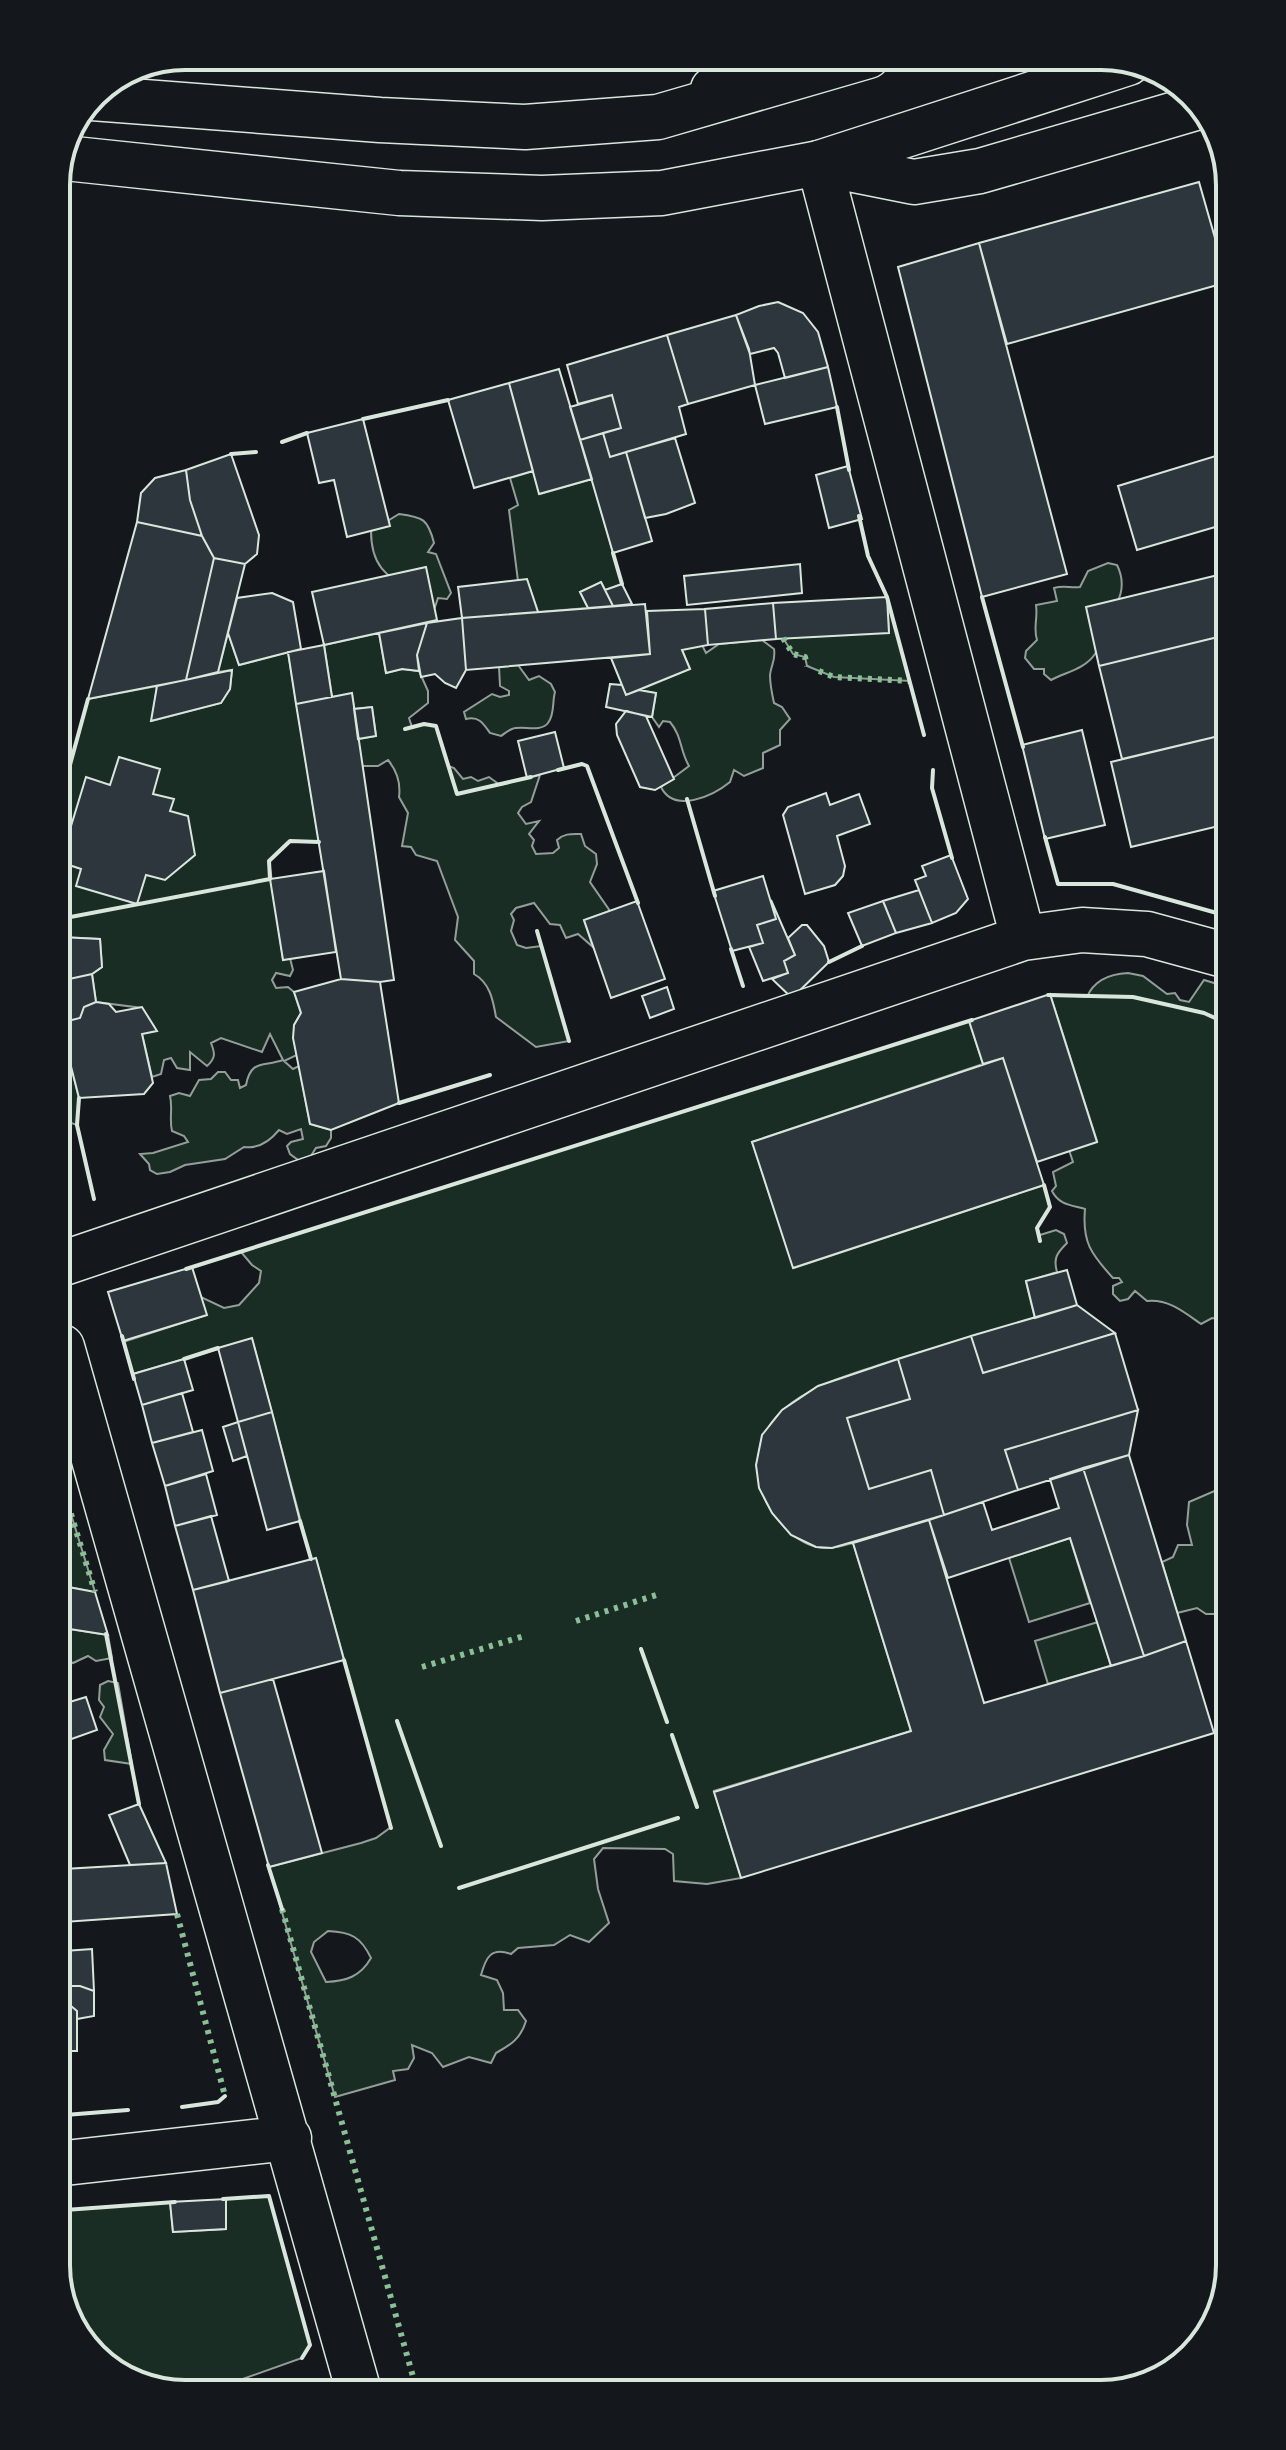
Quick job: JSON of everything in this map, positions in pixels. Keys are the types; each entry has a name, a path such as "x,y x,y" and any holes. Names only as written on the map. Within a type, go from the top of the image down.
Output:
{"main road":[{"path":"658,117 750,70"},
{"path":"108,99 380,120 525,127 658,117 820,70"},
{"path":"73,159 399,193 542,198 662,193 819,163 1106,70"},
{"path":"819,163 914,182 980,171 1188,110"},
{"path":"819,163 1023,938"},
{"path":"70,1261 1023,938 1082,930 1147,934 1216,953"},
{"path":"70,1375 356,2380"},
{"path":"70,2162 289,2138"}],"green space":[{"path":"533,471 540,494 592,479 622,584 605,590 601,582 580,592 588,608 538,612 527,580 518,581 509,510 518,505 510,478"},
{"path":"399,514 419,518 429,529 434,543 428,552 436,554 451,593 447,599 438,598 435,607 391,577 376,560 371,531"},
{"path":"1108,563 1117,565 1121,575 1121,593 1100,636 1096,652 1081,667 1051,680 1044,674 1044,669 1034,669 1025,658 1026,651 1037,640 1036,605 1057,601 1054,588 1080,587 1088,571"},
{"path":"887,597 910,681 834,677 807,666 805,657 793,654 783,638 889,632"},
{"path":"228,633 239,665 288,652 319,842 290,841 269,861 283,959 290,958 293,970 290,976 276,973 272,980 276,988 288,987 294,992 301,1013 294,1025 297,1055 284,1061 293,1069 299,1066 310,1124 331,1130 331,1138 326,1146 316,1148 305,1165 290,1154 287,1146 303,1139 301,1129 287,1134 279,1130 263,1143 244,1147 225,1159 185,1165 157,1174 150,1170 140,1154 188,1142 184,1136 172,1131 170,1096 179,1093 190,1096 199,1080 211,1079 218,1072 225,1072 231,1080 238,1080 240,1088 246,1085 251,1071 259,1065 283,1060 270,1034 262,1052 221,1038 211,1043 214,1055 207,1066 190,1052 190,1070 177,1068 171,1058 164,1060 161,1074 152,1077 142,1034 142,1008 96,1002 92,974 102,967 100,939 70,938 70,765 88,699 157,686 152,721 221,703 230,689 232,670 218,672"},
{"path":"379,633 386,673 402,669 419,671 428,691 428,703 409,718 412,727 424,724 436,726 448,766 454,768 463,779 471,777 478,781 489,777 500,785 540,775 531,802 518,813 526,824 539,821 529,834 534,840 532,846 536,854 553,853 559,848 557,840 565,835 581,834 585,846 596,854 597,864 590,882 610,911 584,920 593,947 578,934 566,938 560,925 550,924 534,903 516,908 511,914 514,920 511,931 517,945 526,948 541,946 569,1041 536,1047 496,1017 487,987 474,974 474,961 455,940 458,917 437,861 416,855 411,847 402,846 408,813 399,797 399,782 394,768 388,760 378,766 362,766 358,739 376,736 372,707 354,709 352,694 332,697 324,645"},
{"path":"699,639 706,653 719,644 762,640 774,649 770,675 774,703 782,707 790,719 780,730 780,745 763,753 763,768 744,776 734,770 730,782 704,797 675,800 661,787 689,766 670,722 663,721 659,727 652,717 656,693 639,690 690,669 682,650"},
{"path":"518,665 529,680 539,676 551,684 555,692 548,723 540,728 512,729 501,736 490,733 477,719 466,719 464,712 492,694 500,697 509,695 509,691 500,686 499,667"},
{"path":"1128,973 1143,976 1167,994 1175,993 1180,1000 1189,1002 1204,980 1216,984 1216,1319 1201,1324 1176,1307 1147,1301 1135,1291 1128,1299 1120,1301 1113,1294 1113,1286 1122,1282 1119,1278 1113,1278 1090,1247 1085,1230 1085,1209 1062,1202 1052,1191 1056,1186 1053,1172 1073,1162 1069,1150 1097,1141 1050,994 1087,997 1094,986 1115,975"},
{"path":"969,1021 983,1064 752,1142 794,1268 1044,1185 1050,1207 1037,1228 1040,1235 1056,1230 1064,1234 1067,1243 1057,1256 1057,1272 1026,1282 1035,1318 882,1364 805,1394 783,1410 772,1423 759,1451 759,1482 764,1497 782,1524 807,1544 817,1547 831,1548 853,1543 911,1731 714,1791 741,1878 707,1884 674,1881 673,1854 665,1849 603,1848 594,1859 598,1889 609,1923 589,1942 570,1935 554,1945 518,1948 511,1954 494,1953 485,1963 481,1975 497,1980 503,1993 504,2010 518,2010 526,2021 518,2036 496,2053 491,2063 469,2057 443,2067 432,2053 412,2045 414,2058 408,2069 393,2071 395,2080 335,2097 269,1867 361,1843 376,1838 391,1827 316,1559 311,1559 252,1339 133,1374 123,1342 206,1315 201,1297 224,1308 239,1305 259,1283 261,1271 241,1252","holes":["328,1931 359,1940 371,1958 352,1977 326,1982 311,1952 314,1942"]},
{"path":"70,1062 79,1098 77,1125 70,1123"},
{"path":"1216,1490 1216,1614 1206,1614 1197,1608 1177,1613 1162,1562 1173,1557 1178,1545 1192,1545 1187,1525 1189,1502"},
{"path":"70,1511 95,1592 70,1587"},
{"path":"1070,1538 1090,1603 1029,1622 1009,1558"},
{"path":"1098,1622 1111,1666 1048,1684 1035,1641"},
{"path":"70,1629 108,1635 112,1658 96,1661 88,1656 73,1663 70,1661"},
{"path":"108,1681 118,1683 132,1764 105,1760 104,1750 113,1734 100,1717 104,1707 99,1700 100,1685"},
{"path":"269,2196 310,2345 302,2358 240,2380 162,2378 121,2361 98,2341 79,2309 72,2288 70,2210 170,2202 173,2232 226,2229 226,2199"}],"building":[{"path":"1199,182 1216,242 1216,285 1007,344 979,243"},
{"path":"979,243 1067,574 982,597 898,267"},
{"path":"778,302 803,313 818,332 828,367 785,378 774,348 750,354 736,315"},
{"path":"736,315 749,349 755,385 688,404 667,335"},
{"path":"667,335 688,404 679,407 686,434 610,457 603,433 621,428 612,395 578,404 567,365"},
{"path":"828,367 837,407 765,424 755,385"},
{"path":"559,369 592,479 539,494 509,383"},
{"path":"509,383 533,471 474,488 448,400"},
{"path":"612,395 621,428 580,440 570,407"},
{"path":"363,419 390,526 347,537 334,480 319,483 307,433"},
{"path":"603,433 610,457 626,452 652,541 613,553 580,440"},
{"path":"675,438 695,503 645,518 626,452"},
{"path":"231,454 259,535 257,554 245,564 214,558 202,536 190,500 186,470"},
{"path":"1216,456 1216,527 1137,550 1118,486"},
{"path":"848,466 862,519 829,528 816,475"},
{"path":"186,470 190,500 202,536 137,522 141,493 155,478"},
{"path":"137,522 202,536 214,558 186,680 88,699"},
{"path":"214,558 245,564 218,672 186,680"},
{"path":"800,564 802,593 687,605 684,576"},
{"path":"426,567 437,620 324,645 312,592"},
{"path":"1216,575 1216,637 1099,666 1086,607"},
{"path":"527,579 538,612 462,618 458,587"},
{"path":"601,582 613,606 588,608 580,592"},
{"path":"622,584 632,604 613,606 605,590"},
{"path":"272,593 293,602 301,649 239,665 228,633 237,598"},
{"path":"887,597 889,633 776,639 773,603"},
{"path":"773,603 776,639 708,645 705,609"},
{"path":"645,604 650,654 466,670 462,618"},
{"path":"705,609 708,645 682,650 690,669 626,695 611,658 650,654 647,611"},
{"path":"462,618 466,670 456,688 435,674 421,677 417,655 427,623"},
{"path":"427,623 417,655 419,671 402,669 386,673 379,633"},
{"path":"1216,637 1216,737 1122,759 1099,666"},
{"path":"324,645 332,697 296,704 288,652"},
{"path":"232,670 230,689 221,703 151,721 157,686"},
{"path":"610,684 622,685 626,695 639,690 656,693 652,717 606,707"},
{"path":"352,693 394,980 380,982 341,979 296,704"},
{"path":"372,707 376,736 358,739 354,709"},
{"path":"626,711 646,716 674,779 655,790 640,787 617,735 616,724"},
{"path":"1082,730 1105,825 1045,839 1022,745"},
{"path":"555,732 564,768 527,778 518,741"},
{"path":"1216,737 1216,827 1131,847 1111,762"},
{"path":"119,757 160,769 153,794 174,799 170,811 188,816 195,855 165,880 146,875 137,904 76,886 81,869 70,865 70,829 86,777 110,785"},
{"path":"826,793 830,805 859,794 870,824 837,836 845,866 843,876 835,885 805,894 783,815 788,807"},
{"path":"951,855 968,899 956,913 932,923 915,880 926,876 922,866"},
{"path":"324,871 336,952 283,960 270,879"},
{"path":"763,876 776,919 757,925 763,943 732,951 713,891"},
{"path":"919,890 932,923 896,933 883,901"},
{"path":"771,900 795,955 784,961 788,973 763,981 749,947 763,943 757,925 776,919"},
{"path":"637,901 665,979 611,998 584,920"},
{"path":"883,901 896,933 862,946 848,913"},
{"path":"802,925 807,925 824,946 829,962 792,998 772,979 788,973 784,961 795,955 788,938"},
{"path":"70,938 100,939 102,967 92,974 70,979"},
{"path":"92,974 96,1002 84,1007 80,1018 70,1020 70,979"},
{"path":"341,979 380,982 399,1103 331,1130 310,1124 293,1038 294,1025 301,1013 294,992"},
{"path":"667,987 674,1009 650,1018 642,996"},
{"path":"1050,994 1097,1142 1037,1162 1003,1058 983,1064 969,1021"},
{"path":"96,1002 109,1004 116,1012 142,1007 157,1031 142,1034 153,1083 144,1094 79,1098 70,1062 70,1020 80,1018 84,1007"},
{"path":"1003,1058 1044,1185 793,1268 752,1142"},
{"path":"192,1267 207,1315 123,1341 108,1292"},
{"path":"1067,1270 1077,1305 1035,1318 1026,1281"},
{"path":"1077,1305 1115,1333 983,1373 971,1336"},
{"path":"1115,1333 1138,1410 1005,1450 1018,1490 944,1515 931,1470 869,1489 847,1418 910,1399 898,1359 971,1336 983,1373"},
{"path":"252,1338 272,1412 238,1422 218,1348"},
{"path":"184,1359 193,1390 142,1405 133,1374"},
{"path":"898,1359 910,1399 847,1418 869,1489 931,1470 944,1515 832,1548 816,1547 791,1535 772,1513 759,1488 756,1465 762,1435 782,1410 818,1386"},
{"path":"182,1393 193,1432 152,1443 142,1405"},
{"path":"1138,1410 1129,1455 1018,1490 1005,1450"},
{"path":"272,1412 300,1521 267,1530 238,1422"},
{"path":"238,1422 247,1456 233,1461 223,1427"},
{"path":"202,1430 213,1471 165,1486 152,1443"},
{"path":"1129,1455 1186,1641 1144,1656 1083,1468"},
{"path":"1083,1468 1144,1656 1111,1666 1070,1538 948,1578 929,1520 983,1502 992,1530 1059,1508 1050,1479"},
{"path":"206,1474 217,1515 175,1526 165,1486"},
{"path":"211,1516 229,1581 193,1590 175,1526"},
{"path":"929,1520 984,1703 1186,1641 1214,1733 741,1878 714,1792 911,1731 853,1543"},
{"path":"316,1558 344,1660 220,1693 193,1590"},
{"path":"70,1587 95,1592 108,1635 70,1629"},
{"path":"273,1679 322,1853 269,1867 220,1693"},
{"path":"86,1697 97,1730 70,1740 70,1702"},
{"path":"139,1804 166,1863 130,1865 109,1815"},
{"path":"166,1863 177,1914 70,1922 70,1869"},
{"path":"92,1949 94,1991 70,1986 70,1951"},
{"path":"70,1986 94,1991 94,2016 77,2019 77,2011 70,2005"},
{"path":"70,2005 77,2011 77,2051 70,2051"},
{"path":"226,2199 226,2229 173,2232 170,2202"}],"hedge":[{"path":"783,638 793,654 805,657 807,666"},
{"path":"819,671 834,677 910,681"},
{"path":"70,1511 95,1592"},
{"path":"576,1621 656,1595"},
{"path":"422,1667 524,1636"},
{"path":"282,1909 414,2380"},
{"path":"177,1914 225,2096"}],"wall":[{"path":"363,419 448,400"},
{"path":"837,407 849,470"},
{"path":"282,442 307,433"},
{"path":"231,454 256,452"},
{"path":"859,516 868,556 887,597 924,735"},
{"path":"613,553 622,584"},
{"path":"982,597 1023,747"},
{"path":"70,765 88,699"},
{"path":"405,729 424,724 436,726 457,794 531,777"},
{"path":"558,770 582,764 587,766 638,903"},
{"path":"933,770 932,788 952,858"},
{"path":"687,799 715,896"},
{"path":"1045,837 1058,884 1113,884 1216,913"},
{"path":"70,917 270,879 269,861 290,841 319,842"},
{"path":"537,931 569,1041"},
{"path":"829,962 862,946"},
{"path":"731,949 743,986"},
{"path":"1048,995 1133,997 1216,1018"},
{"path":"186,1269 972,1020"},
{"path":"399,1103 490,1075"},
{"path":"79,1098 77,1125 94,1199"},
{"path":"1040,1241 1037,1228 1050,1207 1044,1185"},
{"path":"122,1336 134,1379"},
{"path":"184,1359 218,1348"},
{"path":"300,1521 311,1559"},
{"path":"106,1634 139,1804"},
{"path":"641,1649 667,1722"},
{"path":"344,1660 391,1828"},
{"path":"397,1721 441,1846"},
{"path":"672,1735 697,1807"},
{"path":"459,1888 678,1818"},
{"path":"268,1865 282,1909"},
{"path":"182,2107 218,2102 225,2096"},
{"path":"70,2115 128,2110"},
{"path":"223,2199 269,2196 310,2345 302,2358"},
{"path":"70,2210 175,2202"}]}
